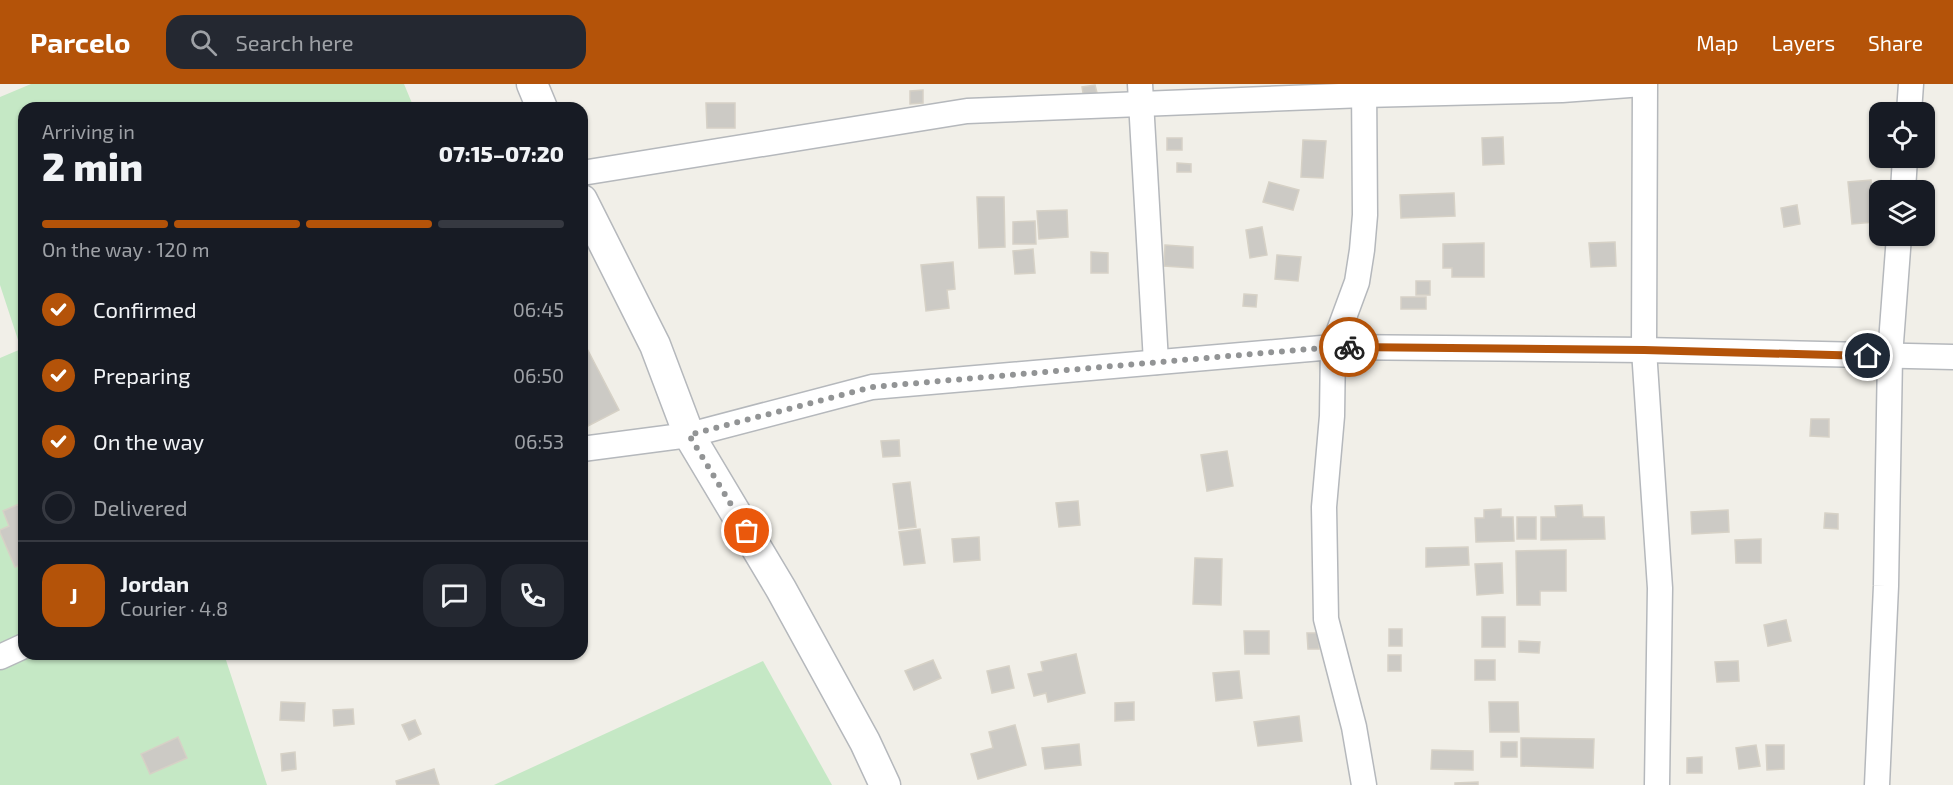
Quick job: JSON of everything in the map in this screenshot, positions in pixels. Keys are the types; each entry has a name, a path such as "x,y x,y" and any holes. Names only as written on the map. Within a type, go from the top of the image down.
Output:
{"street":[{"path":"532,84 540,102"},
{"path":"588,171 967,111 1140,94 1364,89 1562,90 1644,84 1644,350 1660,588 1657,785"},
{"path":"1910,102 1911,84"},
{"path":"1364,89 1365,215 1362,250 1357,282 1333,347 1332,416 1324,507 1326,619 1354,727 1364,785"},
{"path":"1140,94 1156,362"},
{"path":"588,212 655,345 689,435 781,589 865,742 885,785"},
{"path":"1877,785 1886,586 1890,356 1898,246"},
{"path":"588,448 689,435 872,387 1333,347 1644,350 1953,357"},
{"path":"0,657 18,649"}],"green space":[{"path":"31,84 404,84 412,102 18,102 18,340 0,285 0,97"},
{"path":"18,350 18,660 226,660 267,785 0,785 0,358"},
{"path":"763,661 832,785 494,785"}],"building":[{"path":"1095,85 1098,97 1084,99 1082,87"},
{"path":"923,90 923,103 910,104 910,91"},
{"path":"706,103 735,103 735,128 707,128"},
{"path":"1503,137 1504,164 1483,165 1482,138"},
{"path":"1167,138 1182,138 1182,150 1167,150"},
{"path":"1303,140 1326,141 1323,178 1301,177"},
{"path":"1177,163 1191,164 1191,172 1177,172"},
{"path":"1869,180 1869,223 1852,224 1848,182"},
{"path":"1269,182 1299,190 1293,210 1263,202"},
{"path":"1454,193 1455,216 1401,218 1400,195"},
{"path":"977,197 1004,197 1005,247 979,248"},
{"path":"1797,205 1800,224 1784,227 1781,208"},
{"path":"1067,210 1068,237 1039,239 1037,211"},
{"path":"1035,221 1036,244 1013,244 1013,222"},
{"path":"1262,227 1267,255 1250,258 1246,230"},
{"path":"1615,242 1616,266 1591,267 1589,243"},
{"path":"1484,243 1484,277 1452,277 1452,268 1443,268 1443,244"},
{"path":"1165,245 1193,247 1193,268 1164,266"},
{"path":"1033,249 1035,273 1015,274 1013,251"},
{"path":"1091,252 1108,253 1108,273 1091,273"},
{"path":"1277,255 1301,257 1298,281 1275,279"},
{"path":"953,262 955,289 947,290 949,308 926,311 921,265"},
{"path":"1416,281 1430,281 1430,295 1416,295"},
{"path":"1244,294 1257,295 1256,307 1243,306"},
{"path":"1401,297 1426,297 1426,309 1401,309"},
{"path":"588,351 619,410 588,426"},
{"path":"1811,419 1829,419 1829,437 1810,436"},
{"path":"899,440 900,456 883,457 881,441"},
{"path":"1227,451 1233,486 1207,491 1201,455"},
{"path":"910,482 916,527 899,529 893,484"},
{"path":"1078,501 1080,525 1059,527 1056,503"},
{"path":"18,504 18,566 15,567 0,532 9,526 3,511"},
{"path":"1582,505 1583,517 1604,517 1605,539 1541,540 1541,517 1556,517 1555,506"},
{"path":"1501,509 1501,517 1513,517 1514,541 1476,542 1475,518 1484,518 1484,510"},
{"path":"1728,510 1729,532 1692,534 1691,512"},
{"path":"1825,513 1838,514 1838,529 1824,528"},
{"path":"1517,517 1536,517 1536,539 1517,539"},
{"path":"920,529 925,563 904,565 899,532"},
{"path":"979,537 980,560 954,562 952,539"},
{"path":"1761,539 1761,563 1736,563 1735,540"},
{"path":"1468,547 1469,565 1426,567 1426,548"},
{"path":"1566,550 1566,591 1540,591 1540,605 1517,605 1516,551"},
{"path":"1195,558 1222,559 1221,605 1193,604"},
{"path":"1502,563 1503,593 1477,595 1475,564"},
{"path":"1482,617 1505,617 1505,647 1482,647"},
{"path":"1786,620 1791,641 1768,646 1764,625"},
{"path":"1389,629 1402,629 1402,646 1389,646"},
{"path":"1244,631 1269,631 1269,654 1245,654"},
{"path":"1307,633 1318,633 1319,649 1308,649"},
{"path":"1519,641 1540,642 1539,653 1519,652"},
{"path":"1076,654 1085,693 1048,702 1046,693 1034,696 1028,674 1043,671 1041,662"},
{"path":"1388,655 1401,655 1401,671 1388,671"},
{"path":"933,660 941,678 914,690 905,671"},
{"path":"1475,660 1495,660 1495,680 1475,680"},
{"path":"1738,661 1739,681 1717,682 1715,662"},
{"path":"1009,666 1014,688 992,693 987,671"},
{"path":"1239,671 1242,698 1216,701 1213,673"},
{"path":"281,702 305,703 304,721 280,720"},
{"path":"1134,702 1134,720 1115,721 1115,703"},
{"path":"1489,702 1518,702 1519,732 1490,732"},
{"path":"353,709 354,724 334,726 333,710"},
{"path":"1299,716 1302,741 1258,746 1254,722"},
{"path":"415,720 421,734 409,740 402,725"},
{"path":"1015,725 1026,765 978,779 971,754 993,748 989,732"},
{"path":"178,737 187,758 150,774 141,754"},
{"path":"1521,738 1594,739 1593,768 1521,766"},
{"path":"1501,742 1517,742 1517,757 1501,757"},
{"path":"1079,744 1081,765 1045,769 1042,748"},
{"path":"1756,745 1760,766 1739,769 1736,748"},
{"path":"1766,745 1784,745 1784,769 1767,770"},
{"path":"1432,750 1473,751 1473,770 1431,769"},
{"path":"295,752 296,769 282,771 281,754"},
{"path":"1702,757 1702,773 1687,773 1687,758"},
{"path":"434,769 439,785 397,785 396,781"},
{"path":"1478,782 1478,785 1455,785 1455,783"}],"way so far":[{"path":"747,531 689,435 872,387 1349,347"}],"route":[{"path":"1349,347 1644,350 1868,356"}]}
